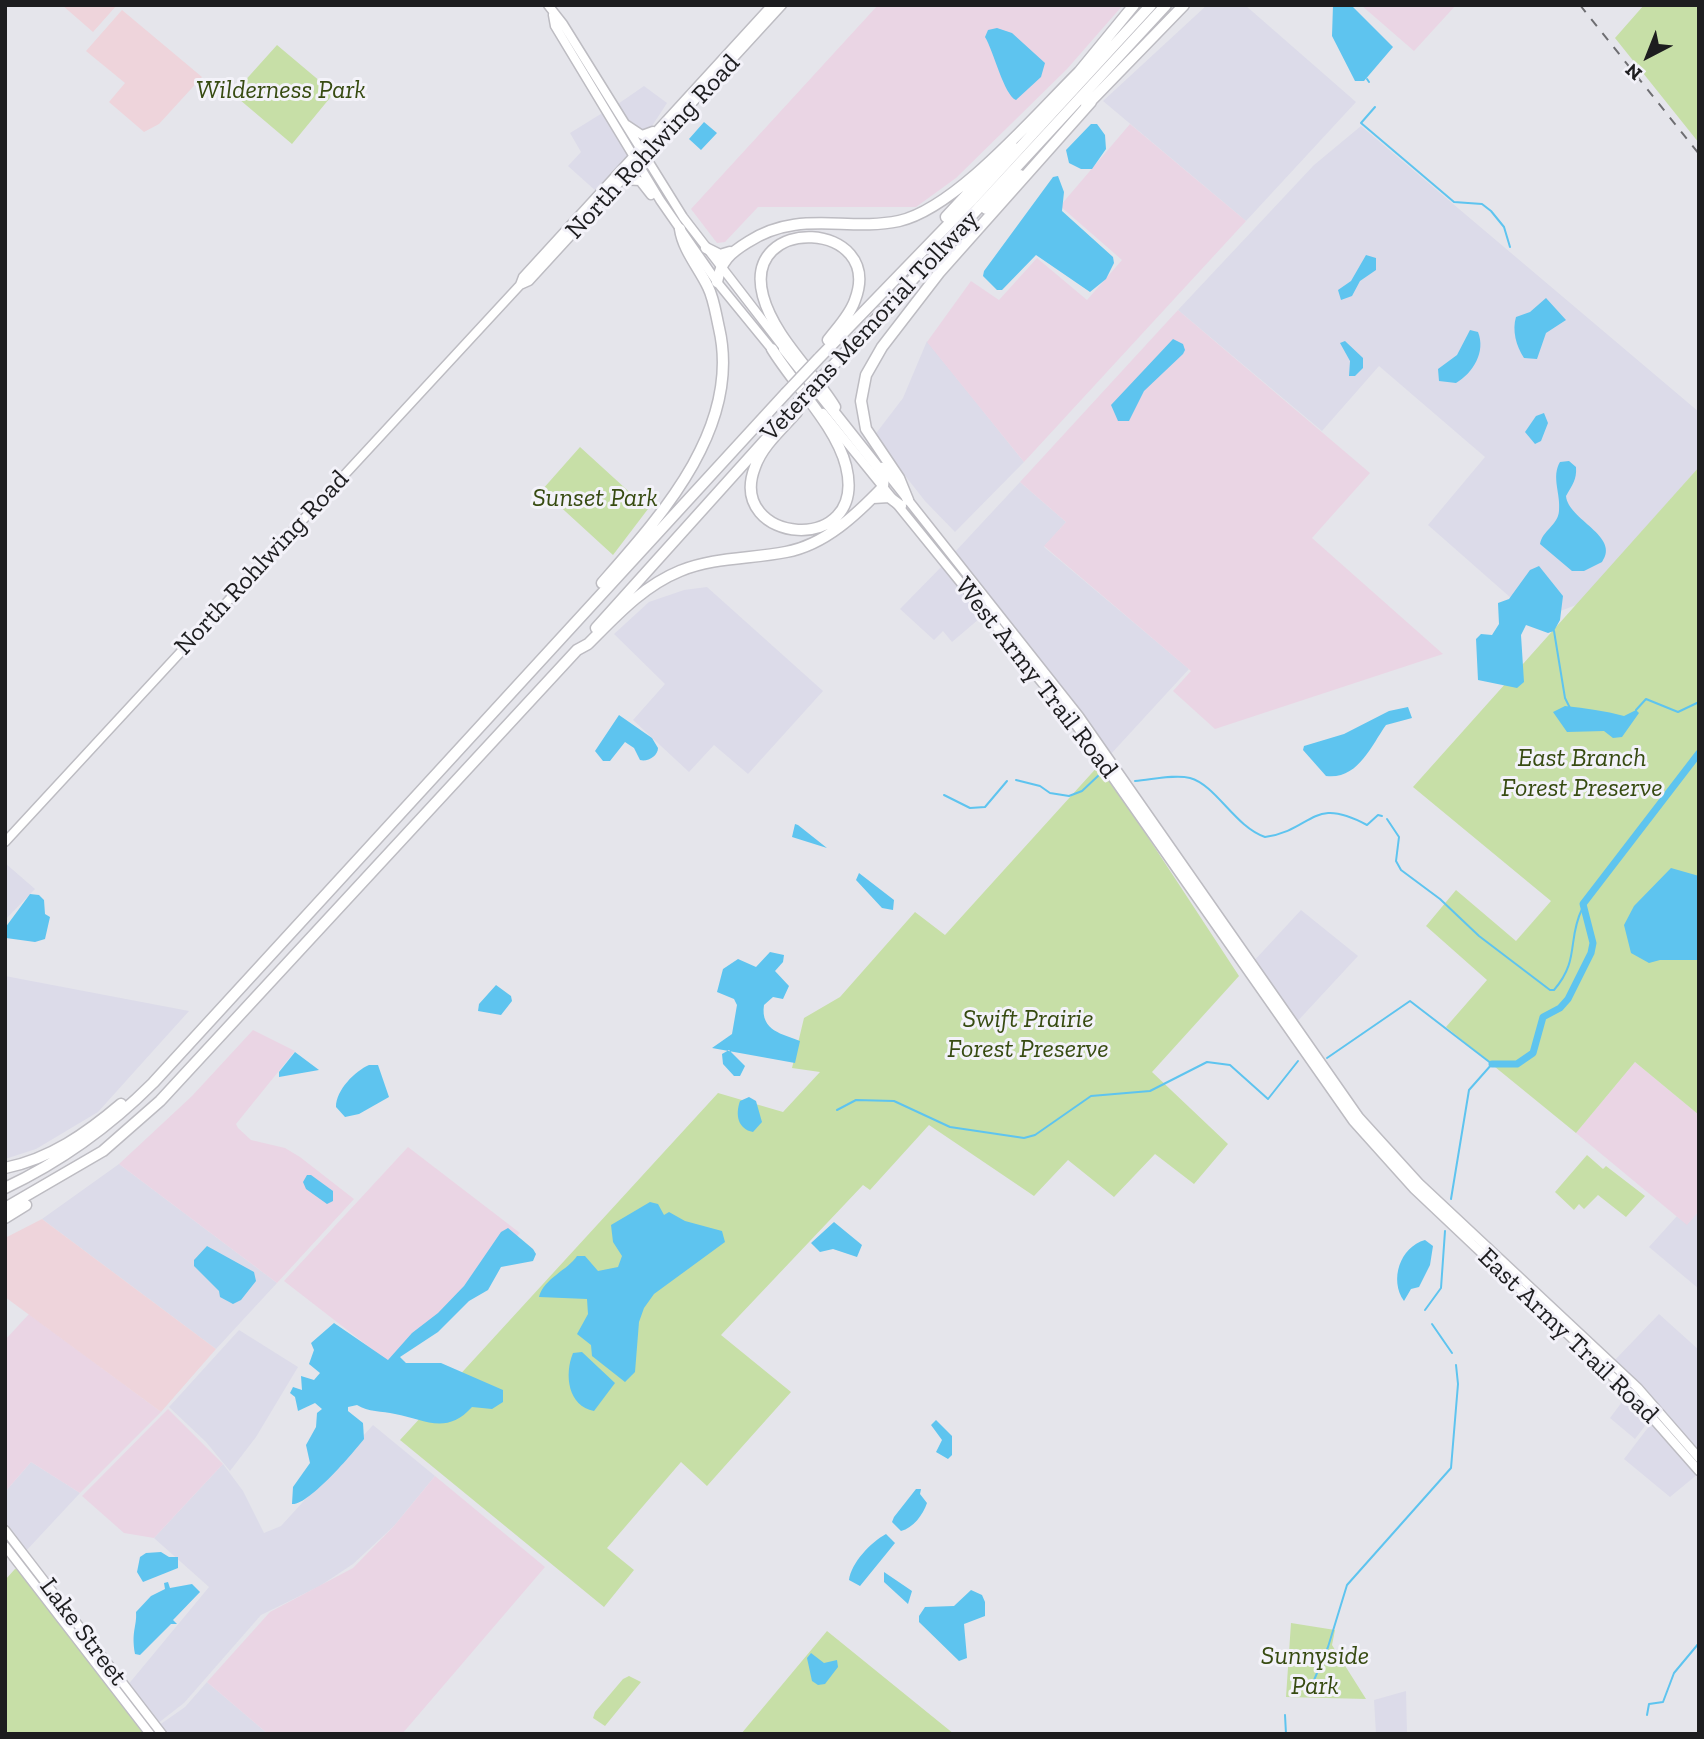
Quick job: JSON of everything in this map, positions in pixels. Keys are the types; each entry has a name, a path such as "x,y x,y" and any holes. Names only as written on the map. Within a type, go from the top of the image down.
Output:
{"highway":[{"path":"845,330 1082,69 1134,5"},
{"name":"Veterans Memorial Tollway","path":"819,358 981,191 1151,5"},
{"name":"Veterans Memorial Tollway","path":"578,650 796,410 820,380 1166,5"},
{"path":"913,280 1184,5"},
{"path":"706,248 720,255 737,249 768,231 791,225 815,221 883,223 911,217 932,208 966,182 1082,69"},
{"path":"873,498 889,498 905,503 900,478 866,429 861,401 866,374 882,347 939,273 1091,102"},
{"path":"488,718 670,502 709,429 720,384 720,334 710,291 681,239 680,229"},
{"path":"5,1188 71,1150 120,1114 153,1083 220,1009 786,393 819,358 854,303 857,274 852,259 839,245 817,236 800,236 783,244 769,257 762,273 762,291 775,323 841,416"},
{"path":"718,282 720,266 737,249"},
{"path":"772,349 836,442 848,476 847,494 839,512 825,525 802,532 779,527 766,518 756,504 751,483 759,458 796,410"},
{"path":"5,1218 77,1174 190,1070 578,650 588,644 652,584 710,561 789,552 808,545 827,537 883,487 884,475 783,349"},
{"path":"5,1168 49,1154 90,1128 129,1097 220,1009"},
{"path":"5,1208 65,1176 103,1151"}],"main road":[{"path":"548,5 555,26 597,88"},
{"name":"North Rohlwing Road","path":"5,842 520,285 523,277 638,148 772,5"},
{"name":"North Rohlwing Road","path":"520,285 529,281 782,5"},
{"name":"West Army Trail Road","path":"597,88 621,118 638,148 706,248 783,349 841,416 1096,751 1311,1064 1366,1136 1432,1206"},
{"name":"West Army Trail Road","path":"597,88 631,156 718,282 883,487 905,503 1080,716 1321,1067 1378,1139 1433,1196"},
{"path":"621,118 642,135 658,127"},
{"path":"622,180 640,181 680,229"},
{"path":"1311,1064 1321,1067"},
{"name":"East Army Trail Road","path":"1433,1196 1638,1388 1699,1458"},
{"name":"East Army Trail Road","path":"1432,1206 1633,1396 1699,1471"},
{"path":"1516,1284 1526,1284"},
{"name":"Lake Street","path":"5,1530 162,1734"},
{"name":"Lake Street","path":"5,1546 150,1734"}],"shaded area":[{"path":"62,5 117,5 93,32"},
{"path":"878,5 1123,5 1067,69 956,178 916,207 758,207 725,242 717,243 691,209"},
{"path":"1207,5 1245,5 1356,102 1246,221 1103,101"},
{"path":"1361,5 1456,5 1414,51"},
{"path":"122,10 202,77 159,124 144,132 109,102 125,83 86,51"},
{"path":"644,86 667,103 639,146 615,106"},
{"path":"604,112 629,156 597,192 568,166 581,152 570,133"},
{"path":"1130,124 1246,221 1024,462 927,342 971,281 999,300 1037,258 1087,300 1122,260 1060,206"},
{"path":"1361,126 1699,412 1699,467 1579,604 1536,620 1428,525 1485,457 1379,366 1322,431 1178,310 1314,165"},
{"path":"1178,310 1370,473 1312,538 1443,654 1215,729 1173,691 1191,671 1044,546 1066,522 1020,482"},
{"path":"927,341 1024,462 955,532 925,501 874,436 903,398"},
{"path":"1020,482 1066,522 1044,547 1189,669 1110,755 1044,666 954,553"},
{"path":"945,563 986,613 952,642 943,631 934,640 900,609"},
{"path":"707,587 823,691 748,774 714,745 689,772 633,720 665,684 614,634 649,602 684,590"},
{"path":"5,863 35,889 5,920"},
{"path":"1301,910 1358,956 1294,1025 1252,963"},
{"path":"5,976 189,1011 98,1112 36,1149 5,1159"},
{"path":"253,1030 295,1051 236,1124 238,1128 251,1140 285,1148 300,1157 354,1199 277,1283 119,1164 192,1096"},
{"path":"1635,1062 1699,1115 1699,1211 1687,1225 1576,1133"},
{"path":"408,1147 520,1233 391,1364 284,1281"},
{"path":"119,1164 277,1283 216,1349 42,1219"},
{"path":"1699,1211 1699,1289 1649,1247 1677,1216 1687,1224"},
{"path":"42,1219 216,1349 161,1412 5,1297 5,1238"},
{"path":"29,1314 161,1412 80,1493 31,1462 5,1492 5,1340"},
{"path":"1659,1314 1699,1350 1699,1456 1613,1362"},
{"path":"239,1330 298,1367 256,1437 230,1471 206,1442 169,1407"},
{"path":"1628,1394 1651,1418 1635,1439 1610,1418"},
{"path":"168,1409 223,1464 154,1538 124,1533 82,1496"},
{"path":"1653,1421 1699,1473 1670,1497 1624,1459"},
{"path":"373,1425 435,1476 394,1526 353,1564 320,1586 261,1615 184,1703 157,1724 127,1686 209,1587 154,1538 223,1464 243,1491 264,1533 281,1526"},
{"path":"31,1462 80,1493 25,1552 5,1527 5,1492"},
{"path":"435,1476 545,1567 402,1734 268,1734 207,1682 270,1612 353,1568 394,1526"},
{"path":"207,1682 268,1734 164,1734 158,1726 185,1707"},
{"path":"1406,1691 1407,1732 1376,1734 1374,1700"}],"green space":[{"path":"1644,5 1699,5 1699,143 1615,38"},
{"name":"Wilderness Park","path":"277,45 334,93 292,144 233,94"},
{"name":"Sunset Park","path":"580,447 648,509 613,555 542,490"},
{"name":"East Branch Forest Preserve","path":"1699,467 1699,1115 1635,1062 1576,1133 1446,1027 1487,980 1426,926 1456,890 1516,941 1551,901 1413,787"},
{"name":"Swift Prairie Forest Preserve","path":"1100,764 1239,976 1152,1072 1228,1144 1194,1184 1155,1154 1114,1197 1068,1160 1034,1196 929,1125 870,1190 863,1185 721,1335 791,1392 707,1486 681,1462 607,1548 634,1570 604,1607 400,1440 718,1093 783,1112 820,1072 792,1068 804,1018 840,997 915,912 945,935"},
{"path":"1587,1155 1603,1169 1606,1166 1645,1196 1626,1217 1598,1195 1584,1209 1579,1204 1574,1210 1555,1192"},
{"path":"15,1569 24,1571 144,1734 5,1734 5,1580"},
{"name":"Sunnyside Park","path":"1291,1623 1335,1630 1332,1645 1366,1699 1286,1697"},
{"path":"827,1631 954,1734 741,1734"},
{"path":"629,1676 641,1682 605,1726 593,1718 595,1712 623,1679"}],"water":[{"path":"1333,5 1351,5 1393,47 1364,81 1355,81 1332,36"},
{"path":"997,28 1012,33 1045,63 1041,77 1016,100 1007,90 985,37 988,30"},
{"path":"704,122 717,133 701,150 689,139"},
{"path":"1091,124 1097,124 1105,135 1106,149 1092,169 1081,169 1069,163 1066,150"},
{"path":"1058,176 1064,192 1062,211 1113,257 1114,263 1106,279 1090,292 1036,255 1002,290 997,290 983,276 984,271 1053,177"},
{"path":"1366,255 1376,258 1376,270 1360,281 1352,296 1341,300 1338,290 1351,281"},
{"path":"1546,298 1566,320 1546,333 1537,359 1524,358 1516,338 1516,317 1530,312"},
{"path":"1470,330 1478,332 1480,340 1479,354 1473,368 1456,383 1439,381 1438,369 1457,355"},
{"path":"1173,339 1183,344 1183,354 1144,391 1129,421 1118,421 1111,405"},
{"path":"1345,341 1363,358 1363,368 1355,376 1349,376 1350,361 1340,343"},
{"path":"1544,413 1548,423 1541,441 1535,444 1525,432 1536,416"},
{"path":"1569,461 1576,467 1576,472 1566,496 1569,505 1605,544 1606,553 1602,562 1584,571 1572,571 1540,544 1558,516 1557,468 1560,462"},
{"path":"1539,566 1563,596 1560,620 1554,631 1548,633 1526,625 1521,635 1524,682 1517,688 1478,680 1476,639 1481,634 1492,635 1499,624 1498,603 1509,599 1530,570"},
{"path":"1565,706 1624,716 1636,710 1639,713 1622,737 1613,738 1604,731 1567,732 1553,712"},
{"path":"1408,707 1412,718 1386,725 1362,760 1347,773 1326,776 1303,750 1304,746 1344,734 1389,711"},
{"path":"619,715 652,738 658,751 652,758 640,760 634,748 625,742 610,761 603,761 595,751"},
{"path":"795,824 798,825 827,848 792,837"},
{"path":"1671,868 1699,876 1699,960 1660,960 1649,963 1631,953 1624,925 1634,906"},
{"path":"859,873 894,900 893,910 882,908 856,880"},
{"path":"30,894 39,895 44,900 45,914 50,917 45,939 35,942 6,938 5,928"},
{"path":"770,952 784,955 783,962 775,971 789,986 783,999 773,997 764,1005 764,1014 769,1026 774,1030 800,1041 795,1063 712,1048 732,1034 737,1005 734,999 717,992 723,969 738,959 756,967"},
{"path":"496,985 511,996 512,1001 501,1015 478,1011 479,1004"},
{"path":"729,1050 745,1066 740,1076 734,1076 723,1064 722,1054"},
{"path":"295,1052 319,1070 279,1077 279,1072"},
{"path":"369,1065 378,1065 389,1097 359,1114 345,1117 336,1107 339,1094 352,1076"},
{"path":"749,1097 756,1101 762,1122 753,1132 741,1125 738,1116 740,1101"},
{"path":"307,1175 333,1191 333,1201 327,1204 306,1189 303,1182"},
{"path":"650,1202 658,1204 664,1215 669,1212 685,1221 722,1231 725,1242 654,1294 644,1308 639,1322 635,1372 625,1382 592,1356 591,1345 577,1334 588,1314 587,1299 539,1297 551,1279 577,1256 585,1256 598,1271 618,1267 622,1256 613,1242 611,1225"},
{"path":"834,1222 862,1245 857,1257 833,1249 820,1252 811,1243"},
{"path":"508,1228 533,1249 536,1254 533,1261 501,1267 488,1290 469,1301 438,1332 400,1357 406,1363 441,1363 503,1390 503,1402 492,1409 472,1407 462,1416 444,1423 425,1422 357,1405 348,1407 348,1411 363,1423 364,1439 319,1488 308,1497 292,1504 293,1487 310,1463 306,1445 316,1427 317,1413 322,1409 315,1403 298,1411 295,1397 290,1393 293,1387 302,1390 301,1376 314,1380 320,1373 309,1364 314,1350 311,1343 334,1323 388,1360 412,1333 438,1313 464,1286 501,1232"},
{"path":"1425,1240 1433,1246 1430,1265 1419,1287 1411,1289 1404,1301 1397,1284 1400,1265 1409,1250"},
{"path":"207,1246 254,1272 256,1281 241,1300 233,1304 220,1297 219,1291 194,1266 194,1260"},
{"path":"582,1352 615,1383 594,1411 578,1403 570,1388 569,1371 573,1353"},
{"path":"936,1420 952,1436 952,1455 948,1459 936,1452 942,1440 931,1425"},
{"path":"916,1489 921,1489 920,1494 927,1503 917,1520 901,1531 892,1522"},
{"path":"886,1534 895,1543 860,1586 849,1580 863,1554"},
{"path":"161,1552 169,1557 178,1557 178,1568 143,1582 137,1572 140,1557 146,1553"},
{"path":"884,1572 912,1591 908,1604 884,1582"},
{"path":"168,1582 170,1588 192,1584 200,1592 173,1620 177,1624 171,1624 140,1655 135,1654 136,1612 151,1596 165,1589 164,1583"},
{"path":"971,1590 982,1595 985,1616 964,1624 967,1658 959,1661 919,1622 919,1616 925,1607 954,1606"},
{"path":"811,1653 824,1663 837,1660 838,1667 825,1684 818,1685 812,1681 807,1658"}],"waterway":[{"path":"1375,107 1361,123 1454,202 1482,204 1491,211 1504,227 1510,247"},
{"path":"1554,631 1565,698 1570,708"},
{"path":"1636,710 1646,699 1678,712 1699,702"},
{"path":"1492,1064 1517,1064 1533,1053 1543,1017 1560,1008 1568,999 1591,953 1593,943 1583,904 1699,753"},
{"path":"1016,780 1040,786 1050,793 1069,796 1082,791 1099,775"},
{"path":"1135,781 1190,778 1208,789 1244,825 1265,837 1294,828 1323,814 1334,813 1367,825 1378,815 1382,816"},
{"path":"944,795 970,808 985,807 1007,781"},
{"path":"1387,819 1399,837 1396,861 1401,870 1440,899 1479,936 1550,990 1554,990 1567,969 1582,909"},
{"path":"1327,1058 1410,1001 1492,1064 1469,1090 1451,1199"},
{"path":"837,1110 856,1100 894,1101 950,1127 1024,1138 1035,1135 1091,1096 1150,1091 1207,1062 1230,1065 1268,1099 1298,1061"},
{"path":"1425,1310 1441,1288 1445,1231"},
{"path":"1432,1324 1452,1353"},
{"path":"1309,1692 1328,1647 1347,1585 1451,1468 1458,1384 1456,1365"},
{"path":"1647,1715 1649,1704 1663,1702 1674,1673 1699,1643"},
{"path":"1285,1715 1286,1734"}],"railway":[{"path":"1580,5 1699,154"}]}
